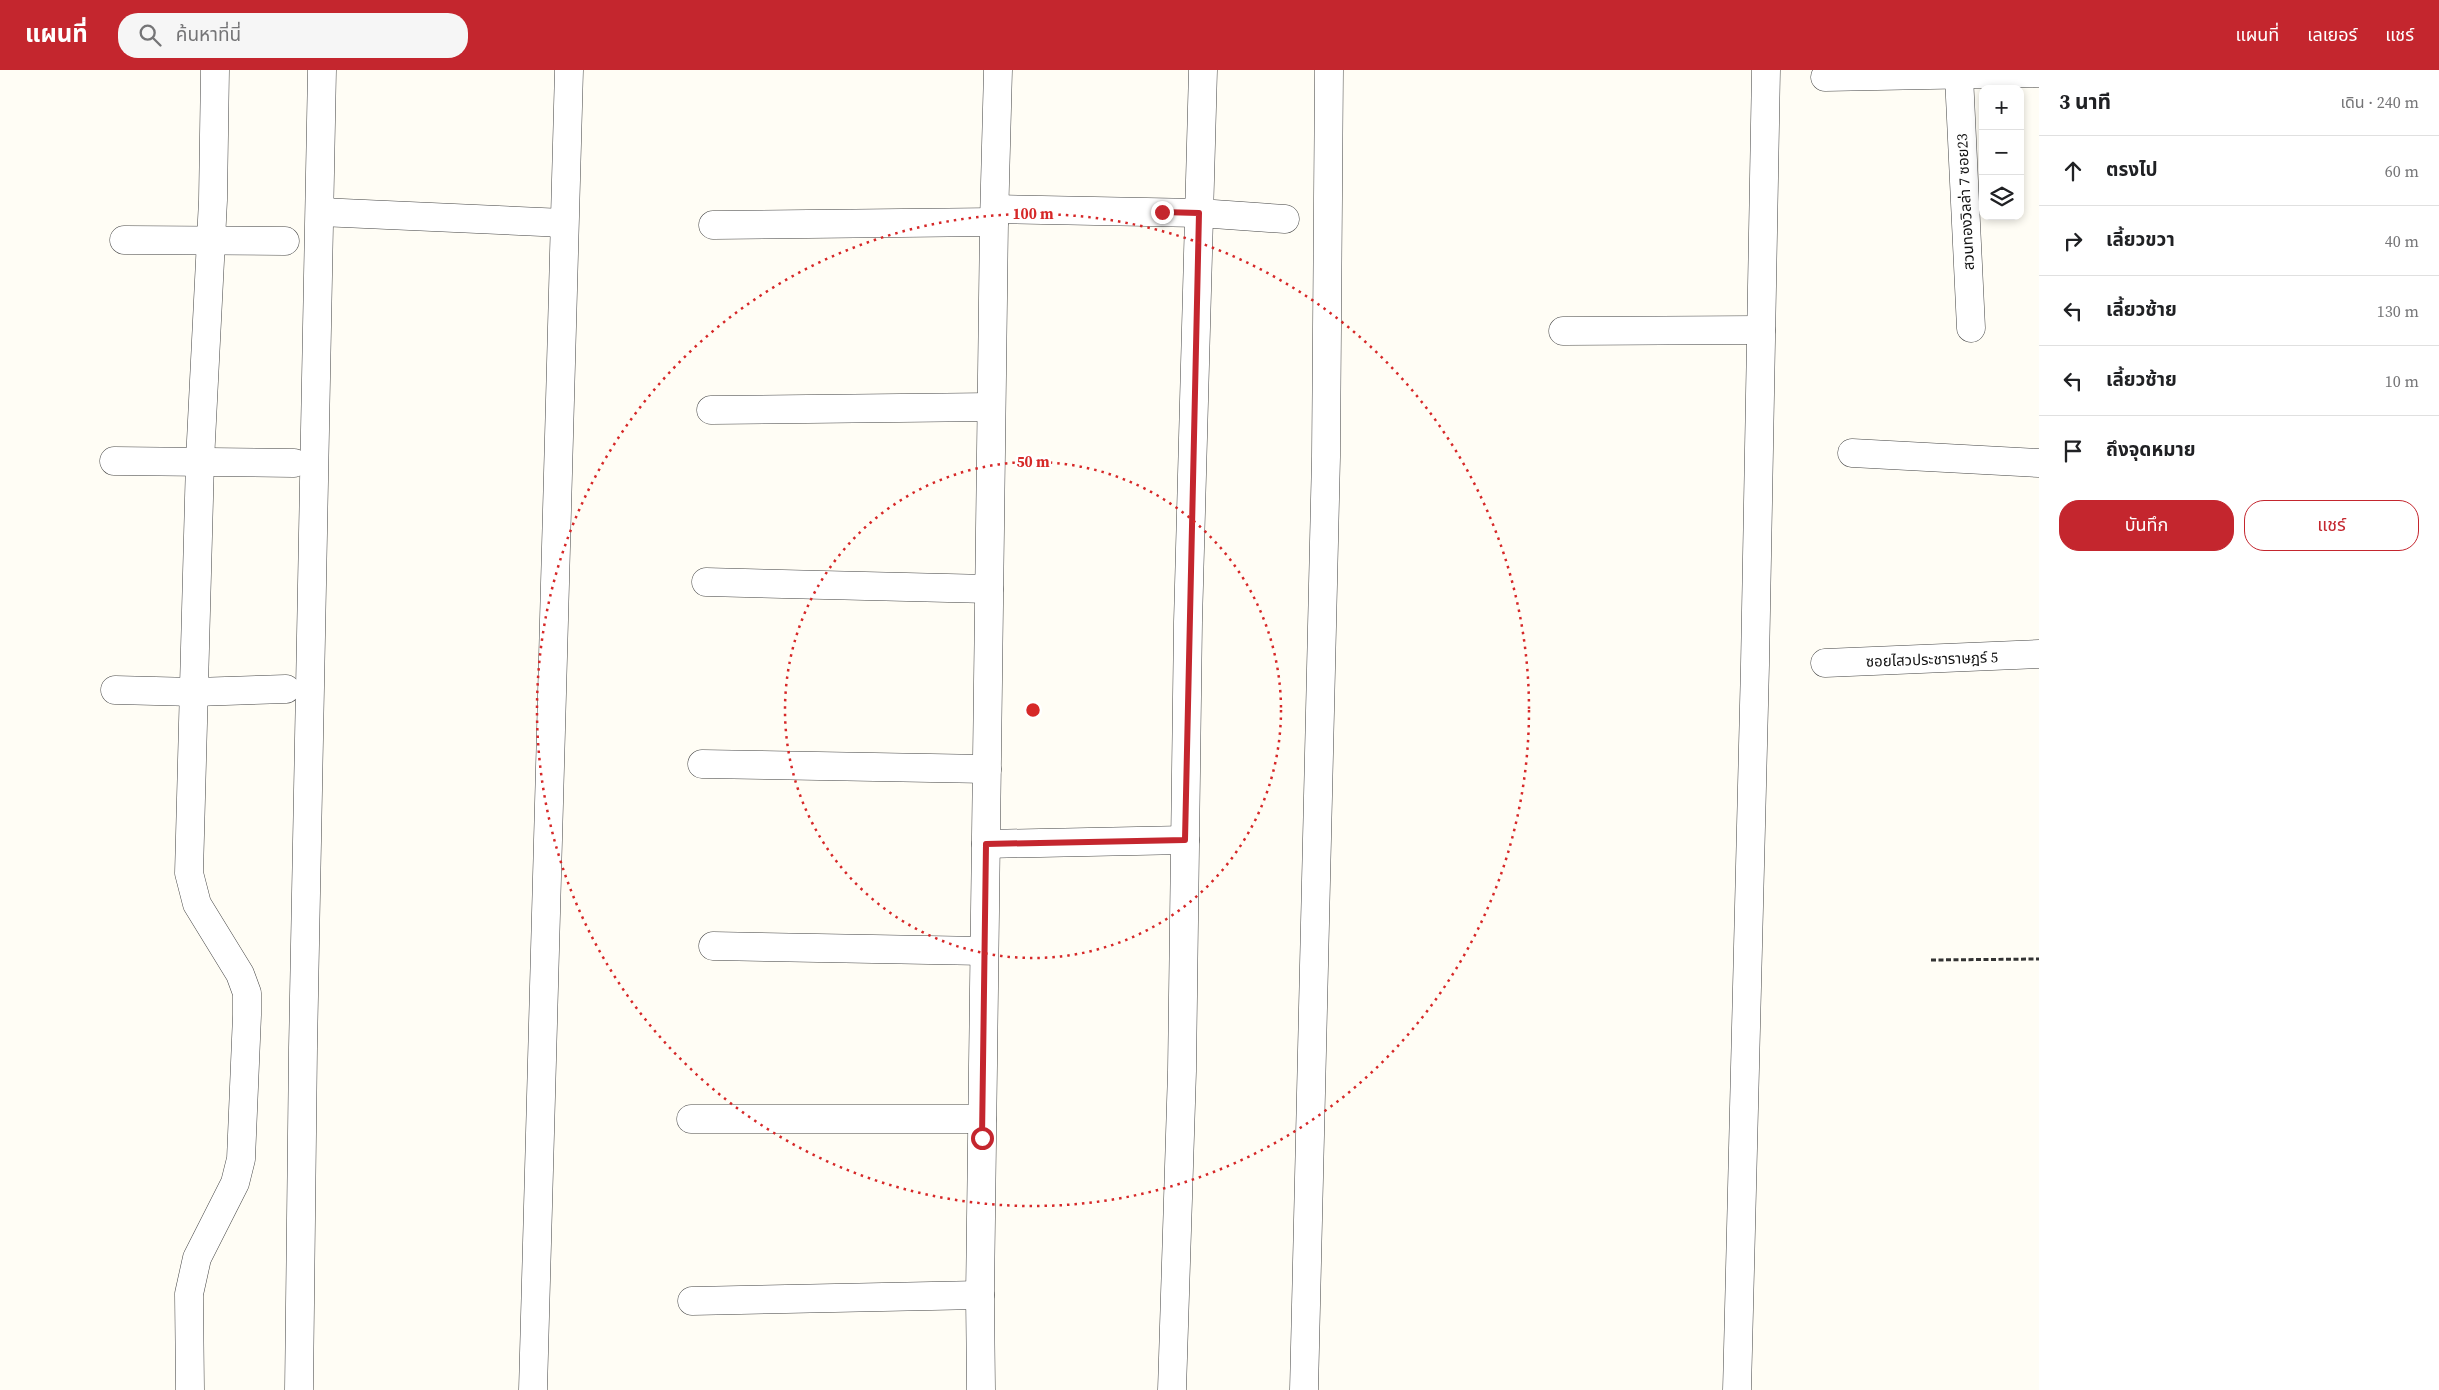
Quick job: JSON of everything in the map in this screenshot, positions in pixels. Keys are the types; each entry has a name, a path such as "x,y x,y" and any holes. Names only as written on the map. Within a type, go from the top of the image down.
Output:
{"street":[{"path":"190,1390 189,1294 198,1258 236,1183 241,1159 247,1015 247,993 240,974 198,904 189,873 200,461 211,239 214,70"},
{"path":"299,1390 303,1038 322,70"},
{"path":"533,1390 569,70"},
{"path":"981,1390 980,1295 991,407 998,70"},
{"path":"1172,1390 1182,1072 1185,840 1204,70"},
{"path":"1304,1390 1326,457 1329,70"},
{"path":"1737,1390 1755,665 1766,70"},
{"path":"1825,77 1959,76 2039,73"},
{"name":"สวนทองวิลล่า 7 ซอย23","path":"1959,76 1971,328"},
{"path":"320,212 564,223"},
{"path":"713,225 994,216 1199,213 1285,219"},
{"path":"124,240 211,239 285,241"},
{"path":"1563,331 1760,330"},
{"path":"711,410 991,407"},
{"path":"1852,453 2039,463"},
{"path":"114,461 294,463"},
{"path":"706,582 989,589"},
{"name":"ซอยไสวประชาราษฎร์ 5","path":"1825,664 2039,654"},
{"path":"115,690 195,692 286,689"},
{"path":"702,764 987,769"},
{"path":"986,844 1185,840"},
{"path":"713,946 984,951"},
{"path":"691,1119 982,1119"},
{"path":"692,1301 980,1295"}],"path":[{"path":"1931,960 2039,958"}],"route":[{"path":"982,1138 986,844 1185,840 1188,622 1199,213 1162,212"}]}
